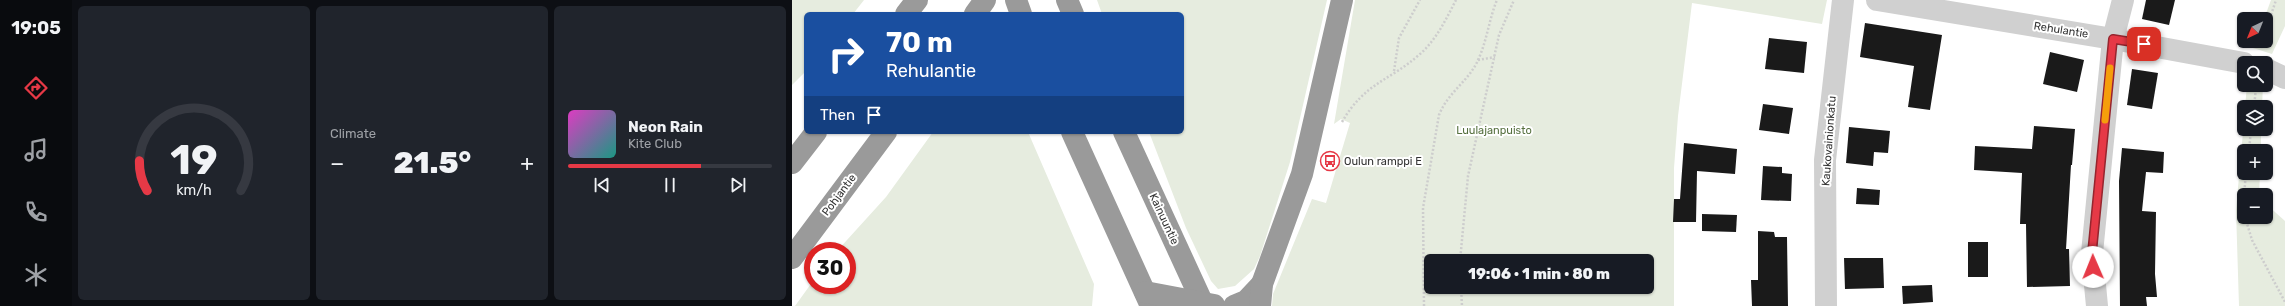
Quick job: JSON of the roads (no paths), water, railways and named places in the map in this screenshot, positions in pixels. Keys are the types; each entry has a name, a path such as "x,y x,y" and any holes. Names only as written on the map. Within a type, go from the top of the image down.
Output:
{"highway":[{"path":"908,12 917,0"},
{"path":"976,12 985,0"},
{"path":"1016,0 1020,12"},
{"path":"1067,0 1072,12"},
{"path":"1260,306 1262,284 1302,174 1342,0"},
{"path":"792,163 814,134"},
{"name":"Pohjantie","path":"792,258 885,134"},
{"path":"1073,134 1148,299 1206,305"},
{"name":"Kainuuntie","path":"1125,134 1206,305"},
{"path":"1234,306 1246,300 1262,284"}],"street":[{"name":"Kaukovainionkatu","path":"1826,306 1826,160 1843,0"},
{"name":"Rehulantie","path":"1877,0 2113,39 2237,62"},
{"path":"2097,306 2092,253 2113,39 2124,0"},
{"path":"2273,72 2285,78"}],"place":[{"name":"Oulun ramppi E","path":"1330,161"}],"park label":[{"name":"Luulajanpuisto","path":"1494,130"}]}
